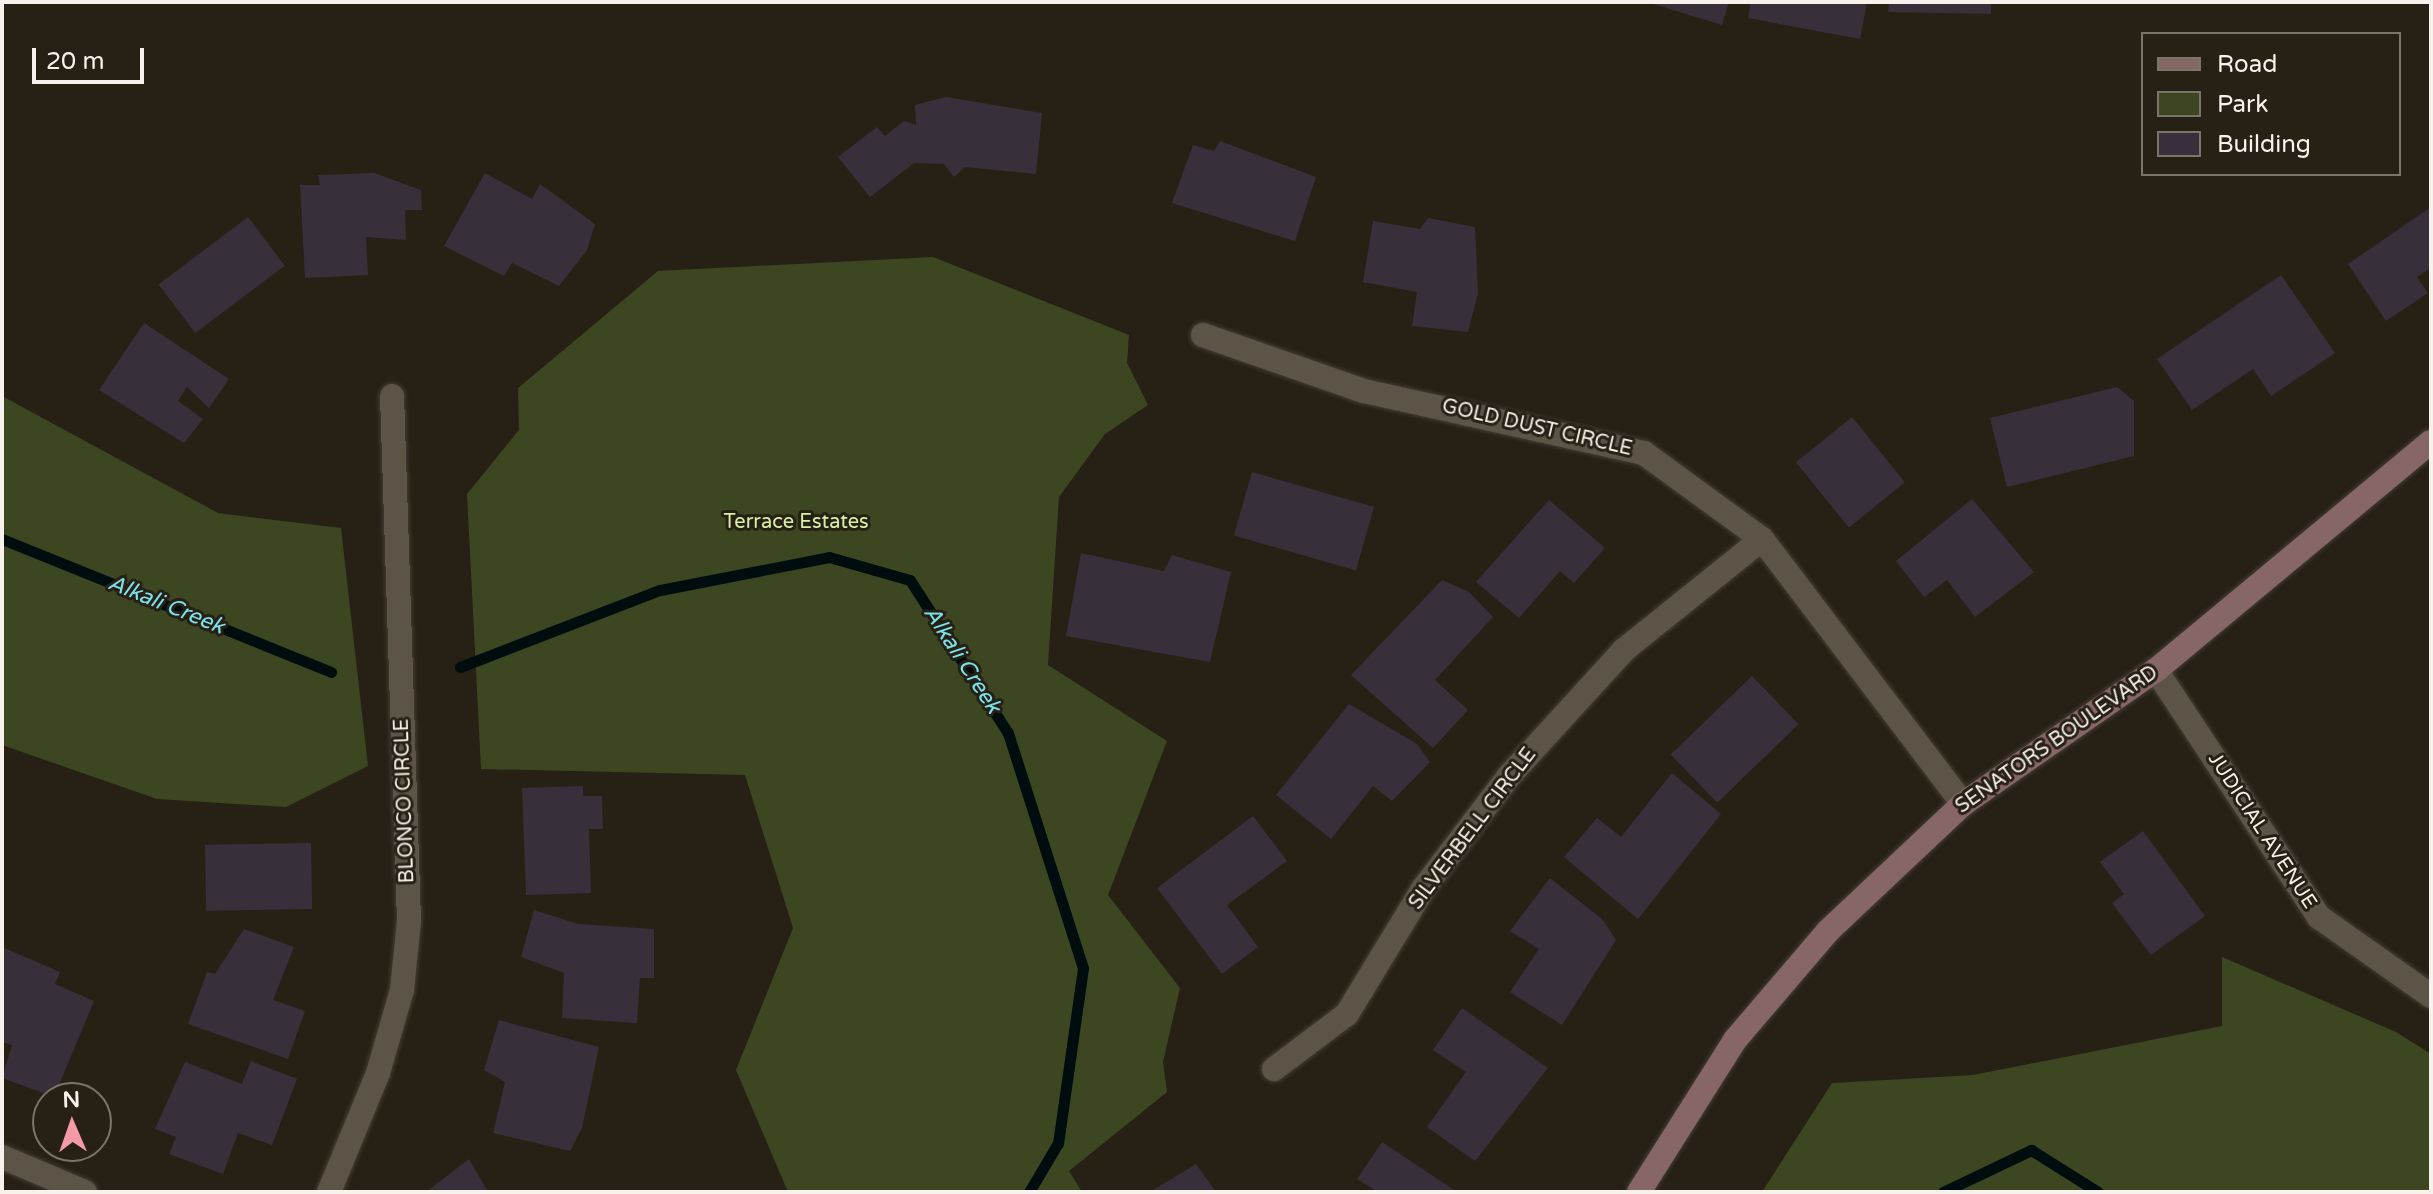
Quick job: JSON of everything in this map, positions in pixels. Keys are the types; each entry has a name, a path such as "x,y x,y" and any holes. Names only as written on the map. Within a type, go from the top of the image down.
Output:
{"street":[{"name":"GOLD DUST CIRCLE","path":"1203,335 1364,391 1644,453 1762,539 1963,804"},
{"name":"BLONCO CIRCLE","path":"329,1192 394,1017 409,921 392,396"},
{"name":"SENATORS BOULEVARD","path":"1639,1192 1735,1040 1828,931 1963,804 2156,670 2431,442"},
{"name":"SILVERBELL CIRCLE","path":"1274,1069 1347,1014 1423,889 1499,789 1624,650 1762,539"},
{"name":"JUDICIAL AVENUE","path":"2156,670 2319,917 2431,996"},
{"path":"2,1157 85,1192"}],"green space":[{"name":"Terrace Estates","path":"933,257 1129,335 1127,363 1148,405 1105,434 1059,497 1048,665 1167,741 1108,895 1180,988 1163,1062 1167,1092 1069,1171 1082,1192 788,1192 736,1070 793,928 745,775 481,769 467,494 519,430 518,388 658,271"},
{"path":"2,396 218,513 341,528 368,766 286,807 157,799 2,745"},
{"path":"2222,957 2396,1032 2431,1054 2431,1192 1762,1192 1832,1083 1973,1075 2222,1026"}],"building":[{"path":"1647,2 1729,2 1722,25"},
{"path":"1751,2 1867,2 1860,39 1748,18"},
{"path":"1889,2 1991,2 1991,14 1888,12"},
{"path":"946,97 1042,113 1036,174 965,167 954,177 944,164 914,163 870,197 838,157 877,127 885,136 904,121 916,125 915,105"},
{"path":"1220,141 1316,177 1295,241 1172,203 1193,145 1214,151"},
{"path":"374,173 421,190 422,210 405,210 406,240 366,237 368,275 305,278 300,185 320,185 318,175"},
{"path":"485,173 532,199 540,184 595,224 587,250 559,286 512,263 504,276 444,246"},
{"path":"2431,207 2431,268 2417,277 2428,293 2386,321 2348,264"},
{"path":"248,217 285,266 195,333 159,284"},
{"path":"1428,218 1475,227 1478,293 1468,332 1412,326 1417,292 1363,282 1373,221 1420,229"},
{"path":"2281,275 2335,353 2271,396 2253,369 2192,410 2157,359"},
{"path":"144,323 229,379 209,408 187,387 178,401 203,419 184,443 99,390"},
{"path":"2117,387 2134,401 2134,456 2007,487 1990,418"},
{"path":"1852,417 1905,482 1849,528 1796,462"},
{"path":"1252,472 1374,507 1356,570 1234,535"},
{"path":"1972,499 2034,572 1975,617 1947,580 1924,597 1896,561"},
{"path":"1549,500 1605,548 1574,583 1560,571 1519,618 1476,582"},
{"path":"1081,553 1164,571 1172,555 1231,572 1210,662 1066,636"},
{"path":"1442,580 1469,592 1493,617 1435,680 1468,710 1433,748 1351,675"},
{"path":"1752,676 1799,724 1717,803 1671,754"},
{"path":"1349,704 1417,744 1430,762 1392,801 1373,786 1331,839 1276,795"},
{"path":"1672,773 1721,814 1638,919 1564,857 1597,818 1621,837"},
{"path":"583,786 583,796 602,796 603,829 589,829 591,893 526,895 522,788"},
{"path":"1253,816 1287,861 1227,905 1258,947 1222,974 1157,888"},
{"path":"2143,831 2205,916 2151,955 2112,903 2124,894 2100,862"},
{"path":"311,843 312,909 206,911 205,845"},
{"path":"1550,878 1603,920 1616,940 1562,1025 1510,992 1539,949 1510,931"},
{"path":"534,910 578,924 654,929 654,978 640,978 637,1023 562,1018 564,973 521,957"},
{"path":"244,929 294,947 273,1000 305,1011 288,1059 188,1024 207,972 215,974"},
{"path":"2,947 60,972 55,984 94,1001 60,1082 32,1082 32,1089 2,1078 12,1045 2,1042"},
{"path":"1462,1008 1548,1068 1475,1161 1427,1127 1466,1072 1433,1050"},
{"path":"499,1020 599,1047 582,1128 570,1151 493,1133 505,1082 484,1070"},
{"path":"251,1061 297,1079 272,1145 238,1133 223,1174 169,1154 176,1137 155,1129 185,1062 242,1084"},
{"path":"1382,1142 1457,1192 1378,1192 1357,1179"},
{"path":"469,1159 488,1192 426,1192"},
{"path":"1196,1164 1216,1192 1150,1192"}],"waterway":[{"name":"Alkali Creek","path":"2,539 331,672"},
{"name":"Alkali Creek","path":"460,667 660,590 829,557 910,580 1008,733 1083,968 1058,1143 1029,1192"},
{"name":"Alkali Creek","path":"1943,1192 2031,1150 2098,1192"}]}
